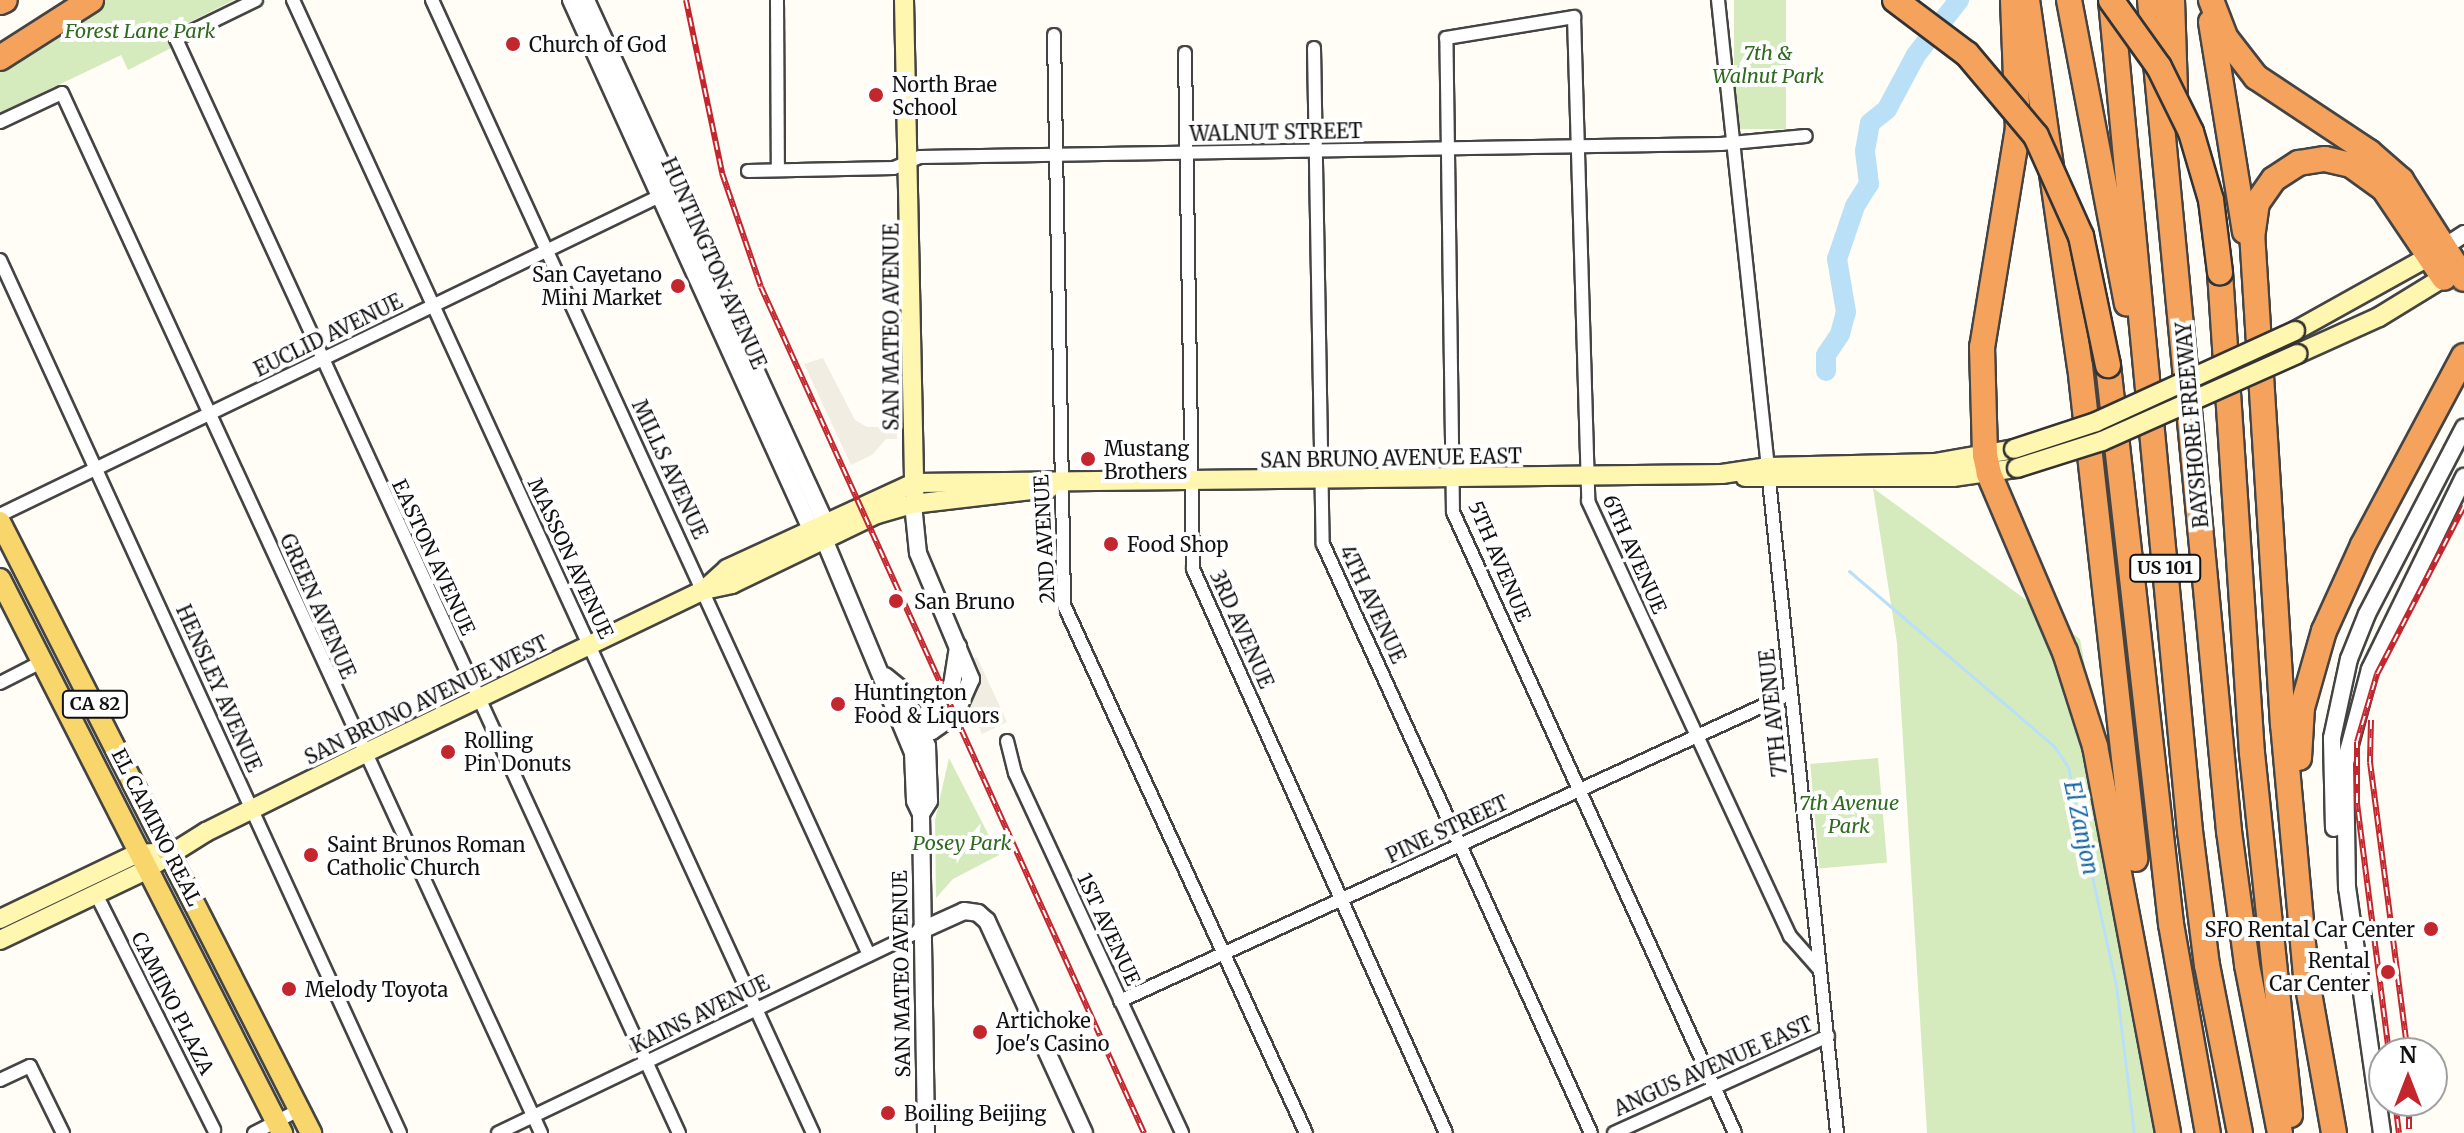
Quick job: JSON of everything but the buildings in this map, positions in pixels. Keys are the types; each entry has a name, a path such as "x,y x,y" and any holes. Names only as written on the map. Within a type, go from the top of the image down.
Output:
{"highway":[{"path":"0,58 91,0"},
{"path":"1895,0 1967,54 2036,136 2081,236 2108,365 2171,924 2208,1133"},
{"path":"2013,0 2018,128 1982,347 1987,465 2065,652 2098,757 2168,1133"},
{"path":"2027,0 2080,366 2138,878 2176,1133"},
{"path":"2069,0 2157,478"},
{"path":"2111,0 2159,67 2191,132 2211,200 2220,272 2252,753 2292,1133"},
{"name":"BAYSHORE FREEWAY","path":"2111,0 2196,884 2240,1133"},
{"name":"BAYSHORE FREEWAY","path":"2150,0 2233,864 2280,1133"},
{"path":"2172,0 2173,216"},
{"path":"2209,0 2225,37 2256,77 2381,161 2413,195 2446,245 2458,272"},
{"path":"2209,0 2258,332"},
{"path":"2334,1133 2303,977 2258,332 2253,215 2265,189 2292,166 2333,160 2367,174 2446,245"},
{"path":"2437,404 2464,343"},
{"path":"2345,1133 2315,933 2299,768 2302,708 2327,623 2464,356"},
{"path":"2232,440 2265,738 2327,1133"},
{"path":"2152,765 2148,828 2197,1133"}],"main road":[{"name":"SAN MATEO AVENUE","path":"904,0 911,161 913,504"},
{"name":"SAN BRUNO AVENUE EAST","path":"1987,465 2014,449 2096,422 2295,331 2446,245"},
{"name":"SAN BRUNO AVENUE EAST","path":"914,483 1023,480 1060,485 1769,473 1987,465 2017,468 2102,441 2379,317 2458,272"},
{"name":"SAN BRUNO AVENUE WEST","path":"0,919 169,852 363,754 704,590 732,584 820,530 914,483"},
{"name":"SAN BRUNO AVENUE EAST","path":"913,504 995,498 1060,485"},
{"name":"SAN BRUNO AVENUE WEST","path":"820,530 913,504"},
{"name":"EL CAMINO REAL","path":"0,522 311,1133"},
{"name":"EL CAMINO REAL","path":"0,579 140,862 279,1127"},
{"name":"SAN BRUNO AVENUE WEST","path":"0,940 96,894 140,862"}],"street":[{"name":"EASTON AVENUE","path":"256,0 176,39 476,699 679,1133"},
{"name":"MASSON AVENUE","path":"293,0 813,1133"},
{"name":"MILLS AVENUE","path":"432,0 869,955"},
{"name":"HUNTINGTON AVENUE","path":"571,0 667,193"},
{"name":"HUNTINGTON AVENUE","path":"586,0 667,193 885,676 900,688 917,730"},
{"path":"777,0 778,170"},
{"name":"7TH AVENUE","path":"1718,0 1837,1133"},
{"name":"6TH AVENUE","path":"1574,17 1584,476 1588,501 1790,936 1819,969"},
{"name":"5TH AVENUE","path":"1574,17 1446,38 1453,512 1735,1133"},
{"name":"2ND AVENUE","path":"1054,35 1064,605 1306,1133"},
{"name":"4TH AVENUE","path":"1314,48 1323,544 1591,1133"},
{"name":"3RD AVENUE","path":"1185,53 1193,569 1446,1133"},
{"name":"GREEN AVENUE","path":"0,122 62,93 363,754 541,1133"},
{"name":"WALNUT STREET","path":"748,171 894,168 911,161 1057,155 1721,144 1735,139 1806,136"},
{"name":"EUCLID AVENUE","path":"0,515 667,193"},
{"name":"HENSLEY AVENUE","path":"0,260 400,1133"},
{"path":"2382,1133 2330,786 2339,693 2367,614 2464,428"},
{"path":"2347,888 2343,787 2354,714 2381,645 2464,477"},
{"name":"SAN MATEO AVENUE","path":"913,504 918,553 971,672 965,703 932,731 917,730"},
{"path":"0,683 41,662"},
{"name":"PINE STREET","path":"1120,1001 1791,693"},
{"name":"SAN MATEO AVENUE","path":"917,730 928,752 929,801 921,814 920,931 926,1133"},
{"name":"1ST AVENUE","path":"1007,741 1015,773 1182,1133"},
{"name":"CAMINO PLAZA","path":"96,894 215,1132"},
{"path":"920,931 964,911 978,913 987,921 1084,1133"},
{"name":"KAINS AVENUE","path":"498,1133 920,931"},
{"name":"ANGUS AVENUE EAST","path":"1614,1133 1828,1036"},
{"path":"0,1080 30,1066 63,1133"},
{"path":"254,1133 279,1127 299,1110"}],"green space":[{"name":"Forest Lane Park","path":"102,0 234,0 176,29 171,48 128,70 121,55 0,113 0,64"},
{"name":"7th & Walnut Park","path":"1734,0 1786,0 1786,129 1734,129"},
{"path":"1873,488 2080,639 2170,1133 1927,1133 1897,643"},
{"name":"Posey Park","path":"949,758 999,855 953,879 936,898 935,820"},
{"name":"7th Avenue Park","path":"1878,758 1887,863 1819,869 1810,764"}],"shaded area":[{"path":"823,358 855,420 867,427 897,427 897,439 886,439 872,455 851,465 804,364"},
{"path":"977,657 1007,722 982,734 974,716 967,719 965,713 975,690 972,659"}],"waterway":[{"path":"1826,371 1826,355 1840,334 1846,312 1837,259 1855,206 1869,184 1865,151 1870,123 1887,109 1916,55 1959,0"},
{"name":"El Zanjon","path":"1849,571 2054,746 2068,767 2116,985 2134,1133"}],"railway":[{"path":"686,0 722,173 761,287 1144,1133"},
{"path":"2387,1037 2357,802 2357,742 2377,674 2464,506"},
{"path":"2371,720 2370,762 2406,1037"},
{"path":"2397,1117 2399,1133"},
{"path":"2409,1117 2409,1129"}],"place":[{"name":"Church of God","path":"513,44"},
{"name":"North Brae School","path":"876,95"},
{"name":"San Cayetano Mini Market","path":"678,286"},
{"name":"Mustang Brothers","path":"1088,459"},
{"name":"Food Shop","path":"1111,544"},
{"name":"San Bruno","path":"896,601"},
{"name":"Huntington Food & Liquors","path":"838,704"},
{"name":"Rolling Pin Donuts","path":"448,752"},
{"name":"Saint Brunos Roman Catholic Church","path":"311,855"},
{"name":"SFO Rental Car Center","path":"2431,929"},
{"name":"Rental Car Center","path":"2388,972"},
{"name":"Melody Toyota","path":"289,989"},
{"name":"Artichoke Joe's Casino","path":"980,1032"},
{"name":"Boiling Beijing","path":"888,1113"}]}
